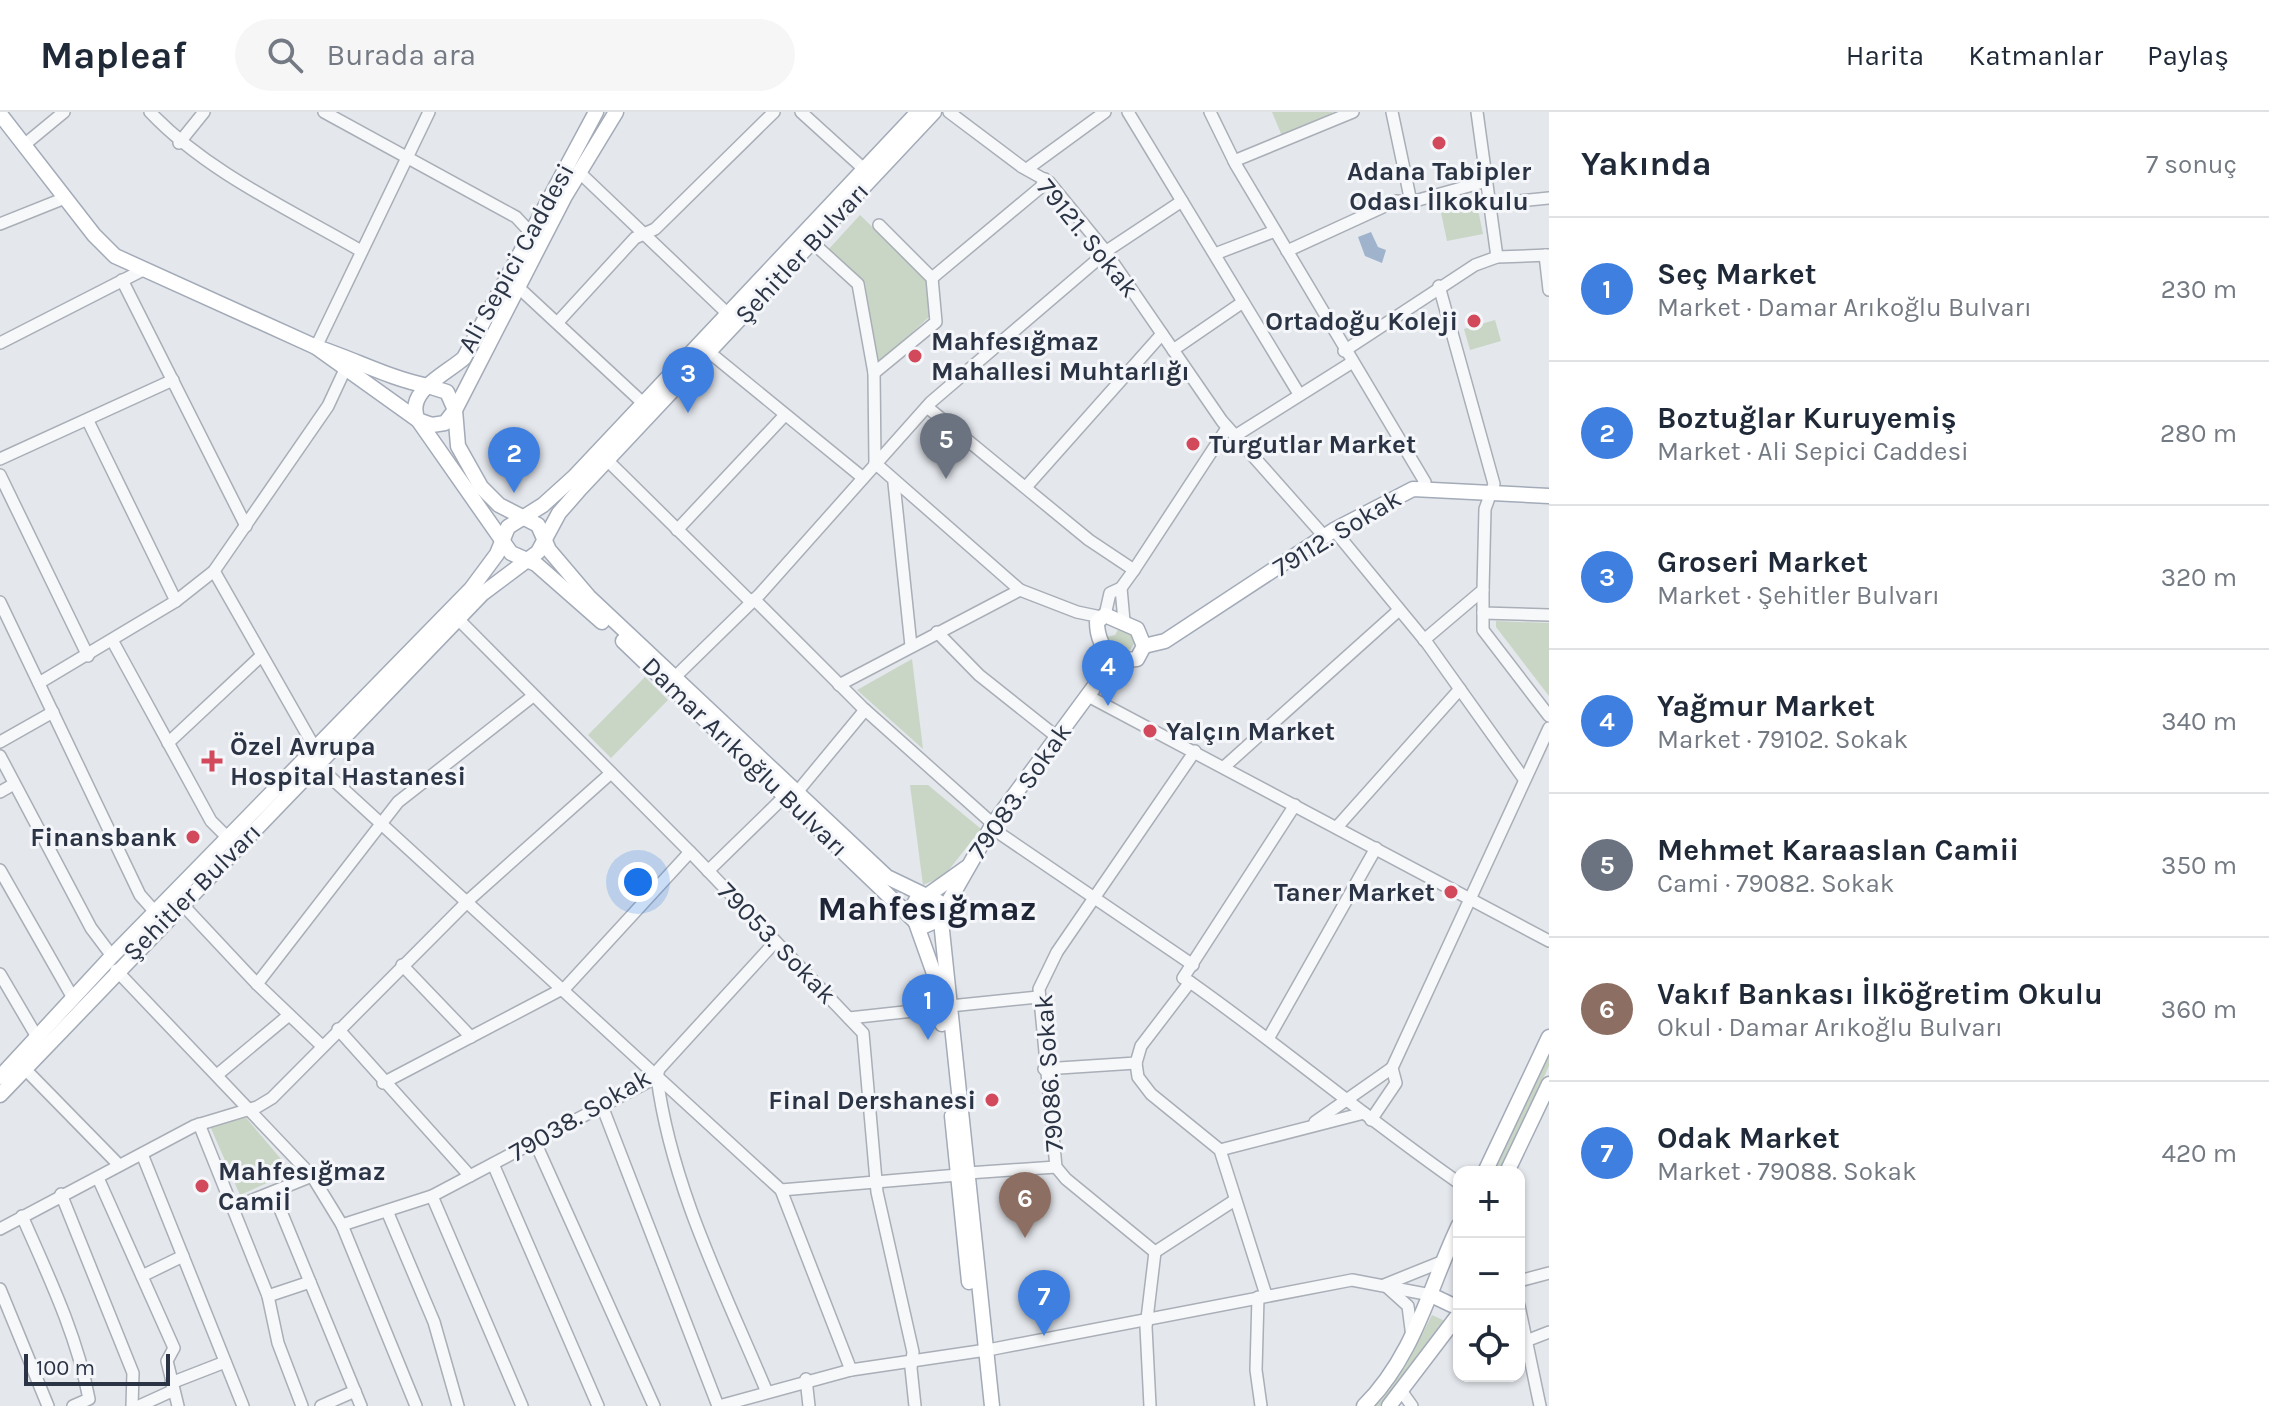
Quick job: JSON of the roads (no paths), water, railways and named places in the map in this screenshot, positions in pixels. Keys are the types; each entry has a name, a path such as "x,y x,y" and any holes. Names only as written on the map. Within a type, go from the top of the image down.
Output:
{"main road":[{"name":"Ali Sepici Caddesi","path":"428,386 464,358 596,112"},
{"name":"Ali Sepici Caddesi","path":"455,410 579,172 616,112"},
{"name":"Şehitler Bulvarı","path":"523,517 561,489 644,404 918,112"},
{"name":"Şehitler Bulvarı","path":"546,538 559,513 607,460 934,112"},
{"path":"0,114 115,256 348,364 395,379 428,386 447,392 455,410 458,446 481,487 499,505 538,525 546,538 538,552 526,560 517,558 501,542 418,420 413,406 428,386"},
{"path":"348,364 418,420 439,425 449,420 455,410"},
{"name":"79112. Sokak","path":"1144,646 1177,634 1329,533 1421,487 1549,496"},
{"path":"501,542 508,527 523,517"},
{"name":"Damar Arıkoğlu Bulvarı","path":"546,538 559,563 589,597 676,676 916,922 946,1007"},
{"name":"Şehitler Bulvarı","path":"0,1095 156,913 471,589 488,567 501,542"},
{"name":"Şehitler Bulvarı","path":"0,1077 73,998 181,903 458,619 490,588 526,560"},
{"name":"Damar Arıkoğlu Bulvarı","path":"526,560 542,569 582,604 887,877 909,891 928,895"},
{"path":"1101,621 1124,621 1137,629 1144,646 1137,659 1102,676 1106,653 1101,621"},
{"path":"1106,653 1115,661 1125,663"},
{"name":"79083. Sokak","path":"941,911 993,824 1102,676"},
{"path":"928,895 939,902 941,911 938,920 929,925 916,922 911,914 912,904 918,897 928,895 967,867"},
{"name":"Damar Arıkoğlu Bulvarı","path":"941,911 946,1007 981,1350 982,1406"},
{"path":"1488,1166 1549,1037"},
{"path":"1510,1166 1549,1084"},
{"path":"1364,1406 1391,1375 1412,1339 1453,1237"},
{"path":"1441,1262 1453,1259"},
{"path":"1431,1295 1453,1305"},
{"path":"1389,1406 1453,1322"},
{"name":"Damar Arıkoğlu Bulvarı","path":"981,1350 992,1406"}],"street":[{"path":"24,145 64,112"},
{"path":"150,112 179,143 361,251"},
{"path":"179,143 204,112"},
{"path":"324,112 516,217 530,232"},
{"path":"316,347 429,112"},
{"path":"558,322 635,238 655,229 774,112"},
{"path":"801,112 865,170"},
{"name":"79121. Sokak","path":"949,112 1045,179 1106,253 1231,432 1399,610 1524,779"},
{"path":"1027,169 1105,112"},
{"path":"1128,112 1299,394"},
{"path":"1210,112 1234,161 1344,351 1425,482 1421,487"},
{"path":"1234,161 1353,112"},
{"path":"1392,112 1411,202"},
{"path":"1477,112 1497,257"},
{"path":"579,172 728,314"},
{"path":"932,278 1041,187 1045,179"},
{"path":"1287,251 1396,201 1411,202 1487,181"},
{"path":"0,224 65,198"},
{"path":"1491,204 1549,198"},
{"path":"676,676 752,600 927,407 1106,253 1182,201"},
{"path":"874,373 936,322 932,278 879,225"},
{"path":"1215,254 1275,231"},
{"path":"813,243 858,284 874,373 875,463 894,483 1020,590 1101,621 1110,593 1121,588 1231,432 1351,363"},
{"path":"1344,351 1439,286 1475,265 1497,257 1547,255 1549,290"},
{"path":"1,340 143,270"},
{"path":"122,280 246,526"},
{"path":"1439,286 1494,484 1485,509 1483,630 1549,716"},
{"path":"518,287 644,404"},
{"path":"1173,350 1243,302"},
{"path":"1026,487 1162,334"},
{"path":"709,352 862,477"},
{"path":"39,683 176,601 214,571 328,406 348,364"},
{"path":"0,459 173,380"},
{"path":"927,407 1089,540 1134,570"},
{"path":"677,530 784,416"},
{"path":"88,421 176,601"},
{"path":"607,460 865,710 993,824 996,831 1193,965"},
{"path":"0,475 88,656"},
{"path":"894,483 911,646"},
{"path":"214,571 316,750"},
{"path":"1121,588 1124,621"},
{"path":"839,685 1020,590"},
{"path":"1424,640 1483,590"},
{"path":"0,602 140,895 156,913"},
{"path":"1224,767 1399,610"},
{"path":"1483,613 1549,615"},
{"name":"79053. Sokak","path":"458,619 690,852 863,1033 877,1184 912,1360 915,1406"},
{"path":"937,632 979,675 1057,737"},
{"path":"112,640 211,821 229,839"},
{"path":"168,743 261,656"},
{"path":"1337,827 1460,689"},
{"path":"257,984 398,802 533,696"},
{"path":"1088,696 1549,941"},
{"path":"708,871 792,793 865,710"},
{"path":"0,742 53,712"},
{"path":"1301,1130 1392,1068 1549,728"},
{"name":"79086. Sokak","path":"1155,1252 1056,1167 1038,997 1057,952 1195,751"},
{"path":"0,756 91,928 114,963 312,1176 342,1225 416,1406"},
{"path":"317,765 465,904 781,1190 851,1370"},
{"path":"0,1229 61,1194 98,1178 199,1124 272,1098 465,904 611,773"},
{"path":"0,792 14,784"},
{"path":"1295,805 1183,978 1453,1179"},
{"path":"1268,1039 1376,848"},
{"path":"383,1083 562,990 690,852"},
{"path":"0,870 73,998"},
{"path":"181,903 257,984 322,1046"},
{"name":"79038. Sokak","path":"342,1225 432,1196 657,1077 659,1069 775,942"},
{"path":"402,965 471,1037"},
{"path":"0,974 37,1037"},
{"path":"1190,982 1141,1046 1136,1063 1138,1077 1151,1094 1220,1150 1262,1296 1256,1370 1261,1406"},
{"path":"849,1018 1038,997"},
{"path":"217,1075 289,1015"},
{"path":"338,1029 383,1083 470,1176"},
{"path":"1044,1069 1136,1063"},
{"path":"24,1068 119,1165"},
{"path":"1220,1150 1367,1117 1396,1083 1392,1068"},
{"path":"657,1077 664,1126 708,1252 766,1390"},
{"path":"602,1106 719,1406 806,1379 851,1370 981,1350 1352,1280 1431,1295"},
{"path":"199,1124 235,1207 268,1296 278,1343 302,1406"},
{"path":"535,1142 654,1406"},
{"path":"142,1154 243,1406"},
{"path":"493,1164 598,1406"},
{"path":"781,1190 1056,1167"},
{"path":"235,1207 312,1176"},
{"path":"98,1178 174,1348 167,1361 178,1406"},
{"path":"273,1192 361,1406"},
{"path":"61,1194 133,1373 132,1406"},
{"path":"432,1196 522,1406"},
{"path":"1150,1406 1148,1318 1155,1252 1235,1200"},
{"path":"387,1211 434,1322 458,1406"},
{"path":"22,1216 57,1297 84,1372 92,1402 73,1406"},
{"path":"142,1276 183,1256"},
{"path":"1384,1285 1441,1262"},
{"path":"1525,1279 1549,1273"},
{"path":"268,1296 310,1282"},
{"path":"1384,1285 1408,1306 1412,1339"},
{"path":"0,1289 48,1406"},
{"path":"1520,1310 1540,1406"},
{"path":"1526,1341 1549,1332"},
{"path":"139,1406 225,1362"},
{"path":"806,1379 809,1406"},
{"path":"1536,1386 1549,1382"},
{"path":"321,1406 355,1391"},
{"path":"1402,1392 1412,1406"}],"water":[{"path":"1371,232 1378,247 1386,250 1382,263 1365,256 1358,237"}],"place":[{"name":"Adana Tabipler Odası İlkokulu","path":"1439,143"},
{"name":"Ortadoğu Koleji","path":"1474,321"},
{"name":"Mahfesığmaz Mahallesi Muhtarlığı","path":"915,356"},
{"name":"Groseri Market","path":"688,413"},
{"name":"Turgutlar Market","path":"1193,444"},
{"name":"Mehmet Karaaslan Camii","path":"946,479"},
{"name":"Boztuğlar Kuruyemiş","path":"514,493"},
{"name":"Yağmur Market","path":"1108,706"},
{"name":"Yalçın Market","path":"1150,731"},
{"name":"Özel Avrupa Hospital Hastanesi","path":"212,761"},
{"name":"Finansbank","path":"193,837"},
{"name":"Taner Market","path":"1451,892"},
{"name":"Seç Market","path":"928,1040"},
{"name":"Final Dershanesi","path":"992,1100"},
{"name":"Mahfesığmaz Camiİ","path":"202,1186"},
{"name":"Vakıf Bankası İlköğretim Okulu","path":"1025,1238"},
{"name":"Odak Market","path":"1044,1336"}],"district":[{"name":"Mahfesığmaz","path":"927,909"}]}
